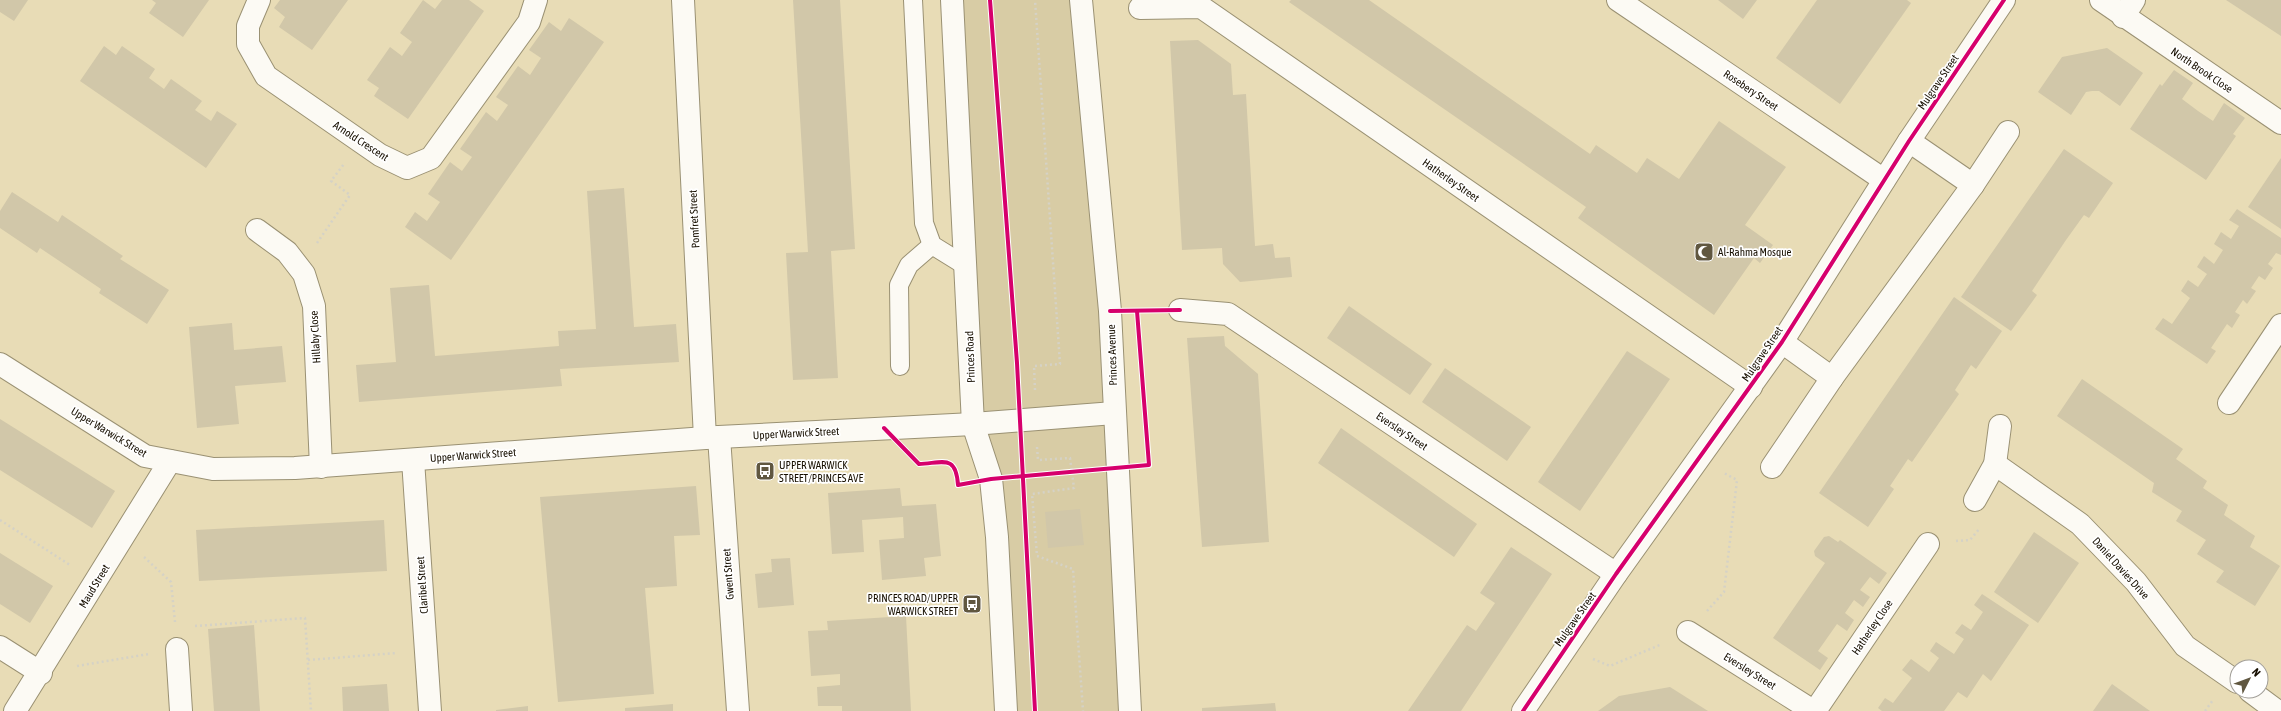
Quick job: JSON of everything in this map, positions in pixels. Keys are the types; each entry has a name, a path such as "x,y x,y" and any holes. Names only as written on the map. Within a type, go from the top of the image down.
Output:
{"street":[{"name":"Arnold Crescent","path":"259,0 248,26 248,44 266,76 380,155 407,168 432,158 529,22 536,0"},
{"name":"Pomfret Street","path":"683,0 712,437"},
{"name":"Princes Road","path":"952,0 973,424 990,479 997,537 1006,711"},
{"name":"Princes Avenue","path":"1081,0 1110,311 1130,711"},
{"name":"Rosebery Street","path":"1618,0 1884,180"},
{"name":"Mulgrave Street","path":"1523,711 1616,574 1782,342 1884,180 2004,0"},
{"name":"North Brook Close","path":"2102,0 2129,8 2281,123"},
{"name":"Hatherley Street","path":"1140,8 1201,7 1751,386"},
{"path":"1772,467 1832,378 1973,185 2008,132"},
{"path":"1909,142 1973,185"},
{"name":"Hillaby Close","path":"258,230 287,252 304,274 314,306 321,467"},
{"name":"Eversley Street","path":"1180,310 1228,314 1616,574"},
{"path":"2229,402 2281,325"},
{"name":"Mulgrave Street","path":"1782,342 1832,378"},
{"name":"Upper Warwick Street","path":"0,364 145,456 213,468 321,467 712,437 973,424 1114,413"},
{"path":"1975,500 1995,464 2000,426"},
{"name":"Gwent Street","path":"712,437 738,711"},
{"name":"Claribel Street","path":"413,460 430,711"},
{"name":"Maud Street","path":"15,711 41,672 170,461"},
{"name":"Daniel Davies Drive","path":"1995,464 2080,524 2136,582 2185,646 2229,676"},
{"name":"Hatherley Close","path":"1814,711 1928,544"},
{"name":"Eversley Street","path":"1688,632 1814,711"},
{"path":"0,648 41,672"},
{"path":"178,649 181,711"},
{"path":"2261,699 2277,711"}],"lane":[{"path":"913,0 924,223 932,245 966,266"},
{"path":"900,366 899,285 908,266 932,245"}],"path":[{"path":"1035,0 1060,364 1034,366 1038,460 1070,458 1074,488 1032,494 1037,556 1073,568 1083,711"},
{"path":"295,263 312,250 350,195 331,181 362,142"},
{"path":"884,428 919,464 947,461 953,464 957,471 958,485 990,479"},
{"path":"1566,647 1610,666 1688,632 1724,592 1737,480 1699,460"},
{"path":"1066,474 1118,469"},
{"path":"1928,544 1970,540 1988,518 1975,500"},
{"path":"0,520 96,582"},
{"path":"41,672 178,649 171,582 123,539"},
{"path":"175,628 305,618 311,711"},
{"path":"308,660 426,651"}],"shaded area":[{"path":"952,0 1081,0 1130,711 1006,711 997,537 973,424"}],"building":[{"path":"0,0 28,0 14,21 0,12"},
{"path":"152,0 209,0 183,37 149,13 156,3"},
{"path":"280,0 348,0 312,50 279,27 285,17 274,8"},
{"path":"423,0 435,9 442,0 469,0 484,11 408,119 374,96 379,88 367,80 390,47 402,56 412,42 400,33"},
{"path":"793,0 840,0 855,249 831,251 838,378 793,380 786,253 808,252"},
{"path":"1291,0 1369,0 1590,154 1596,145 1637,173 1647,158 1679,179 1719,121 1786,167 1745,225 1773,245 1760,263 1754,258 1714,315 1578,218 1586,207 1289,2"},
{"path":"1718,0 1757,0 1743,19"},
{"path":"1817,0 1907,0 1911,3 1840,104 1776,58"},
{"path":"2226,0 2281,0 2281,36 2252,17"},
{"path":"569,18 604,42 451,260 405,227 415,212 427,221 440,202 428,194 450,162 462,171 472,157 460,149 486,112 497,121 508,105 496,97 518,66 530,75 541,58 529,50 549,22 561,31"},
{"path":"1198,40 1231,64 1233,95 1246,94 1255,246 1273,244 1275,258 1290,257 1292,277 1240,282 1223,264 1222,248 1182,250 1170,41"},
{"path":"104,46 116,55 122,46 155,69 149,78 164,89 171,79 202,101 195,110 211,121 217,111 237,124 206,168 80,81"},
{"path":"2107,48 2143,73 2120,106 2099,91 2086,92 2071,115 2038,92 2062,57"},
{"path":"2174,70 2193,83 2182,99 2198,111 2213,121 2224,103 2245,118 2233,134 2236,136 2206,180 2130,129 2160,84 2162,86"},
{"path":"2064,149 2113,183 2089,218 2084,215 2066,240 2032,291 2037,295 2011,331 1961,297"},
{"path":"2281,158 2281,229 2248,207"},
{"path":"624,188 634,327 676,324 679,362 560,369 562,386 359,402 356,365 396,362 390,288 429,285 435,356 559,346 558,331 596,329 587,191"},
{"path":"12,192 58,222 62,215 123,256 120,259 169,290 147,324 99,293 101,289 40,248 37,253 0,228 0,211"},
{"path":"2237,209 2281,238 2281,255 2276,253 2268,264 2273,268 2265,280 2259,276 2251,288 2256,291 2247,304 2243,300 2235,312 2240,315 2232,328 2227,324 2211,348 2216,351 2207,364 2155,329 2163,318 2172,324 2190,298 2181,291 2188,280 2198,287 2207,274 2197,267 2204,256 2214,264 2223,250 2214,244 2221,232 2231,239 2239,226 2229,220"},
{"path":"1954,297 2002,331 1976,369 1971,365 1955,390 1959,394 1912,462 1908,459 1890,486 1894,489 1868,527 1819,493"},
{"path":"1349,306 1432,364 1410,395 1327,338"},
{"path":"232,323 234,350 282,346 286,382 235,386 239,424 197,428 189,327"},
{"path":"1224,336 1225,346 1258,374 1269,542 1202,547 1187,338"},
{"path":"1627,351 1670,379 1580,511 1538,482"},
{"path":"1445,368 1531,427 1507,461 1422,402"},
{"path":"2082,379 2183,449 2176,459 2207,481 2203,488 2228,505 2224,515 2255,536 2250,547 2280,566 2255,606 2216,582 2224,571 2197,554 2206,540 2176,521 2182,511 2152,492 2154,483 2057,416"},
{"path":"0,419 115,491 92,528 0,470"},
{"path":"1341,428 1477,524 1454,557 1318,463"},
{"path":"696,486 700,535 674,536 677,586 645,588 654,694 558,702 540,497"},
{"path":"900,488 902,506 936,504 941,556 924,558 926,576 882,580 879,540 904,538 903,517 862,520 864,552 832,554 828,493"},
{"path":"1080,509 1084,545 1048,548 1045,512"},
{"path":"384,520 387,571 199,581 196,530"},
{"path":"2034,532 2079,563 2038,623 1994,592"},
{"path":"1829,536 1838,542 1840,540 1887,573 1879,584 1870,577 1860,590 1870,597 1863,607 1854,600 1845,613 1854,620 1847,631 1837,624 1818,651 1828,658 1820,670 1773,638 1825,563 1815,556 1814,551 1824,537"},
{"path":"1511,547 1552,574 1461,711 1408,711 1467,625 1476,631 1495,603 1480,593"},
{"path":"0,553 53,586 30,623 0,604"},
{"path":"790,558 794,605 758,608 755,574 772,572 771,559"},
{"path":"1982,594 2029,625 1991,681 1983,674 1967,698 1958,692 1944,711 1882,711 1878,708 1885,698 1893,703 1912,678 1902,670 1911,659 1929,672 1939,658 1930,651 1936,642 1954,654 1964,639 1955,633 1962,624 1971,630 1983,612 1974,605"},
{"path":"906,616 911,711 842,711 842,706 818,706 817,687 840,685 840,674 811,676 808,631 828,630 827,621"},
{"path":"254,625 260,711 214,711 208,629"},
{"path":"387,684 389,711 343,711 342,687"},
{"path":"2112,684 2150,711 2093,711"},
{"path":"1670,687 1708,711 1598,711 1619,696"},
{"path":"1275,703 1276,711 1202,711 1202,708"},
{"path":"673,704 673,711 625,711 625,708"},
{"path":"528,706 528,711 496,711 496,710"}],"cycle path":[{"path":"990,0 1017,363 1035,711"},
{"path":"1523,711 1616,574 1782,342 1909,141 2004,0"},
{"path":"1110,311 1180,310"},
{"path":"884,428 919,464 941,462 951,464 957,475 958,485 991,479 1149,465 1137,311"}],"place":[{"name":"Al-Rahma Mosque","path":"1704,252"},
{"name":"UPPER WARWICK STREET/PRINCES AVE","path":"765,471"},
{"name":"PRINCES ROAD/UPPER WARWICK STREET","path":"972,604"}]}
